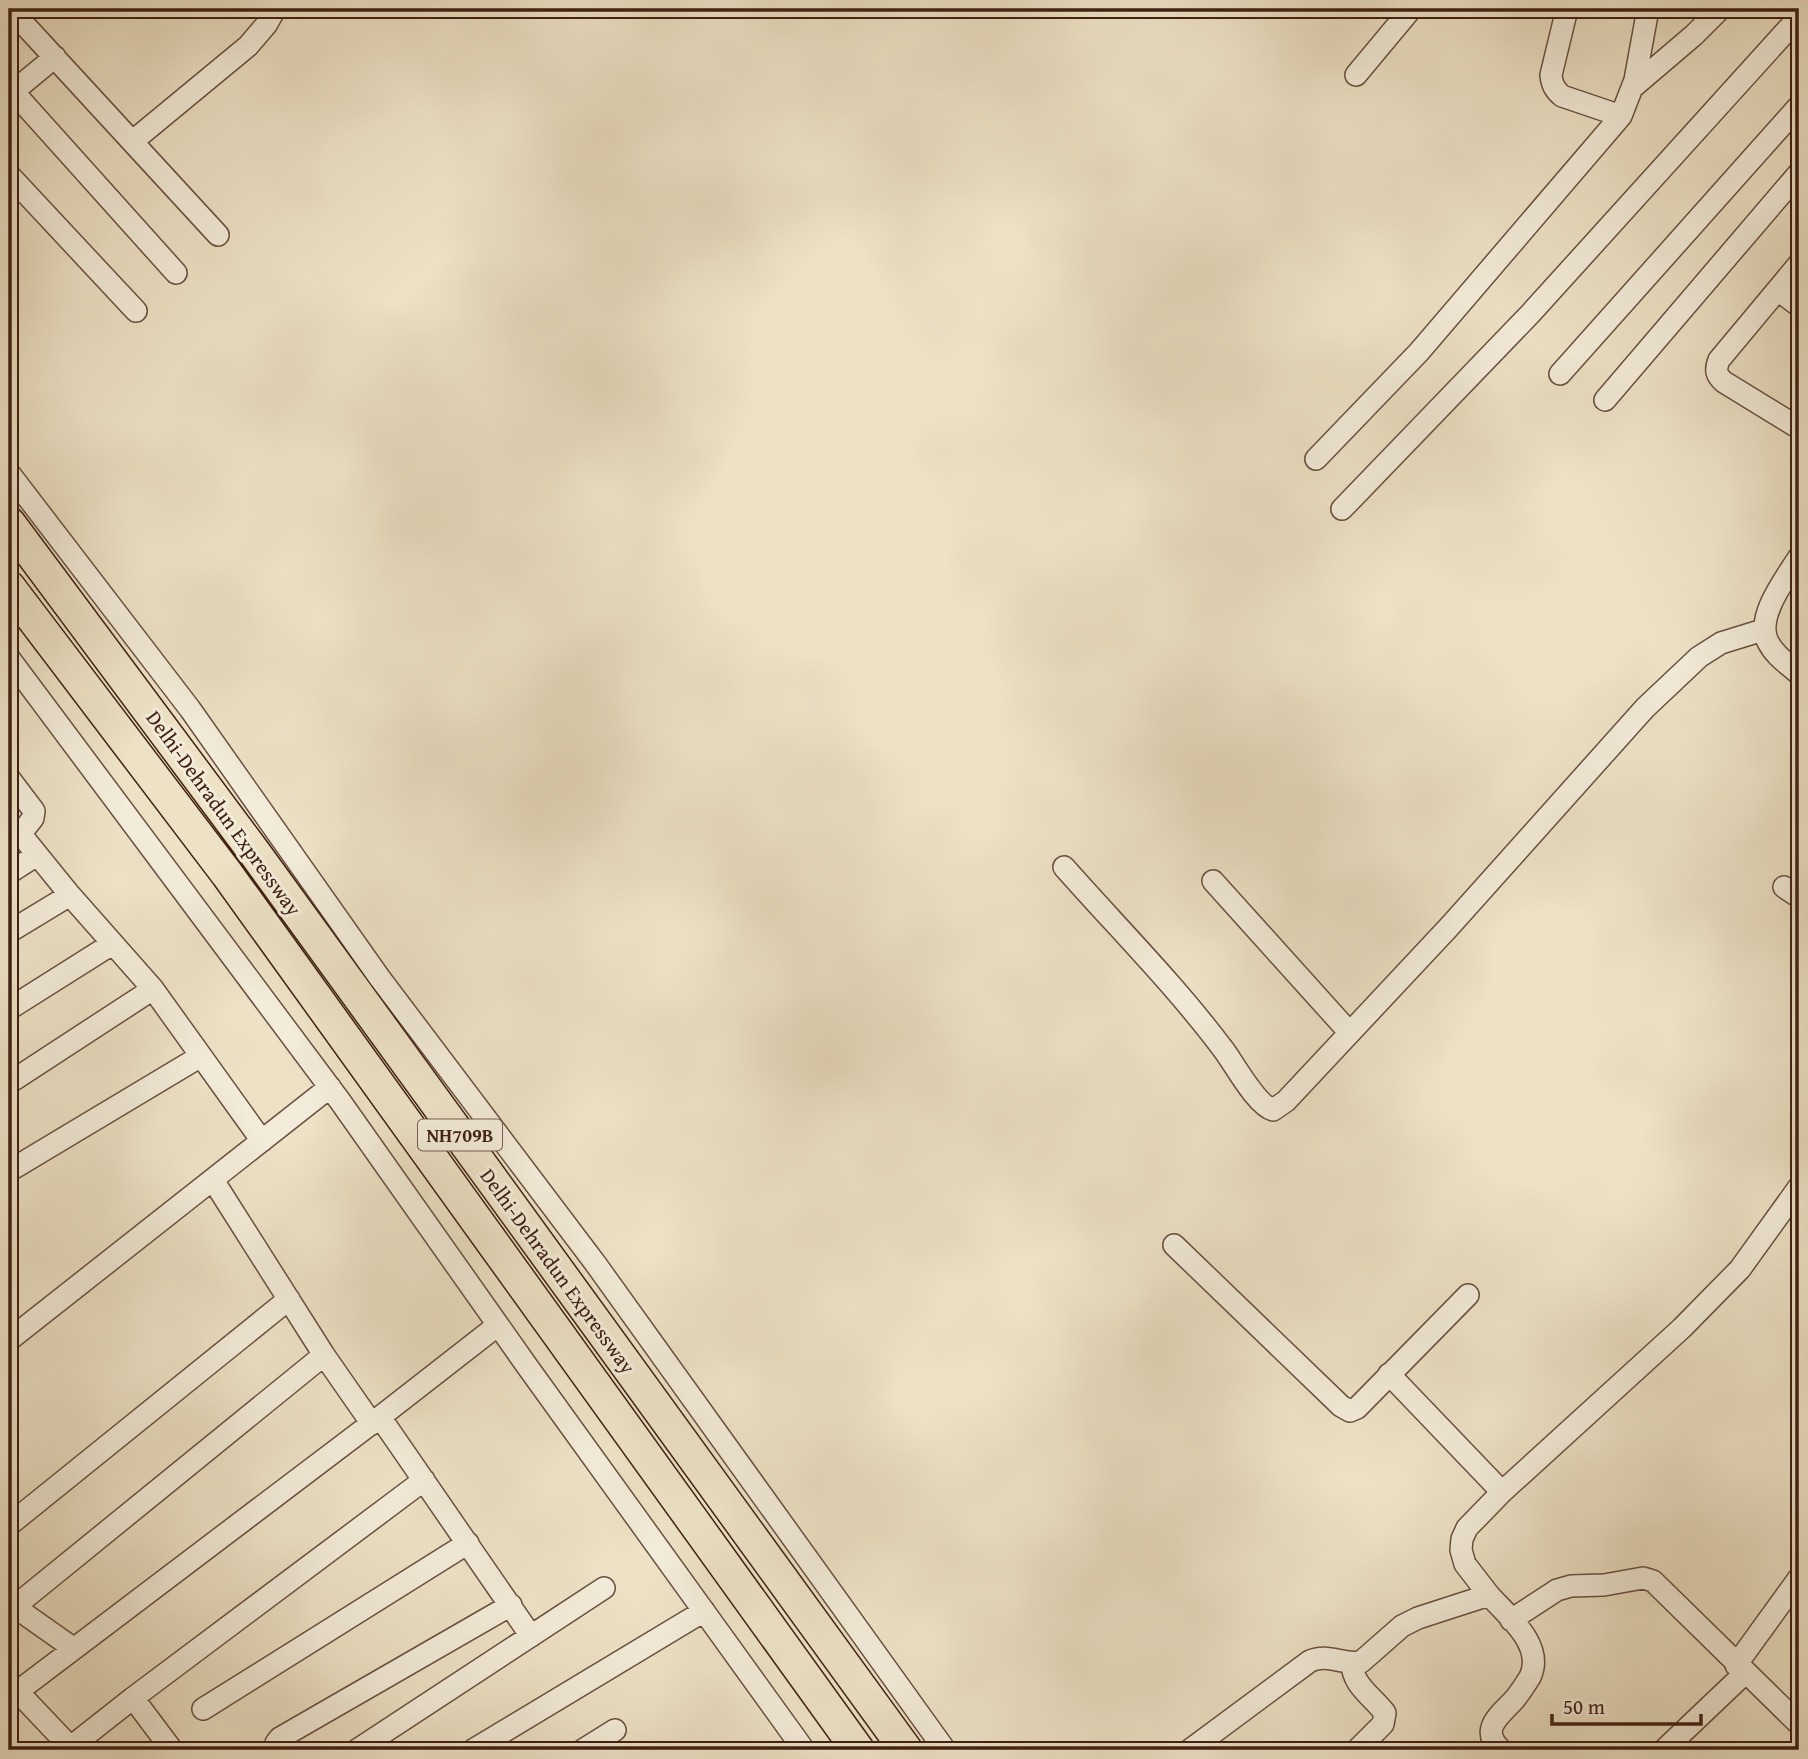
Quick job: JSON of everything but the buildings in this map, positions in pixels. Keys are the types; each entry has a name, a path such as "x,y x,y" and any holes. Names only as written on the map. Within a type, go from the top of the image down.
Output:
{"highway":[{"name":"Delhi-Dehradun Expressway","path":"9,523 254,852 906,1750"},
{"name":"Delhi-Dehradun Expressway","path":"9,587 227,874 858,1750"}],"street":[{"path":"132,141 248,46 266,25 275,9"},
{"path":"1356,75 1410,9"},
{"path":"1567,9 1552,75 1556,91 1562,96 1621,116"},
{"path":"1317,459 1419,352 1621,116 1633,87 1648,9"},
{"path":"1633,87 1720,9"},
{"path":"21,12 55,57 218,235"},
{"path":"1342,509 1531,313 1799,17"},
{"path":"55,57 10,91 176,273"},
{"path":"1560,374 1799,106"},
{"path":"1605,400 1799,173"},
{"path":"9,175 136,311"},
{"path":"1799,264 1719,360 1716,368 1718,377 1724,382 1799,428"},
{"path":"1778,290 1799,306"},
{"path":"9,473 190,709 379,977 611,1285 945,1750"},
{"path":"1799,556 1771,604 1763,630 1777,655 1799,674"},
{"path":"1064,867 1186,1004 1267,1108 1273,1110 1286,1101 1449,927 1645,708 1699,657 1721,643 1763,630"},
{"path":"9,659 330,1087 804,1750"},
{"path":"9,778 34,811 33,818 22,832 23,837 153,989 262,1141"},
{"path":"9,873 37,855"},
{"path":"1213,881 1349,1032"},
{"path":"9,932 70,895"},
{"path":"9,1009 112,944"},
{"path":"9,1083 153,989"},
{"path":"9,1171 201,1056"},
{"path":"9,1340 330,1087"},
{"path":"213,1180 324,1355 424,1480 531,1636"},
{"path":"1501,1750 1494,1744 1490,1734 1492,1724 1518,1695 1534,1669 1534,1654 1529,1642 1465,1564 1461,1550 1467,1528 1502,1492 1682,1328 1730,1279 1799,1187"},
{"path":"1174,1245 1345,1410 1350,1411 1357,1408 1468,1295"},
{"path":"9,1525 289,1299"},
{"path":"424,1480 133,1698 70,1749 13,1695 498,1325"},
{"path":"73,1648 11,1605 324,1355"},
{"path":"1389,1374 1502,1492"},
{"path":"202,1709 468,1543"},
{"path":"1511,1620 1557,1590 1643,1578 1661,1587 1799,1724"},
{"path":"1664,1750 1741,1669 1799,1578"},
{"path":"357,1750 604,1588"},
{"path":"1190,1750 1310,1661 1326,1657 1352,1663 1361,1662 1402,1626 1418,1618 1489,1595"},
{"path":"276,1750 276,1743 280,1738 510,1605"},
{"path":"472,1750 704,1611"},
{"path":"1352,1663 1352,1672 1357,1682 1385,1713 1383,1724 1357,1750"},
{"path":"133,1698 172,1750"},
{"path":"589,1749 615,1730"}]}
